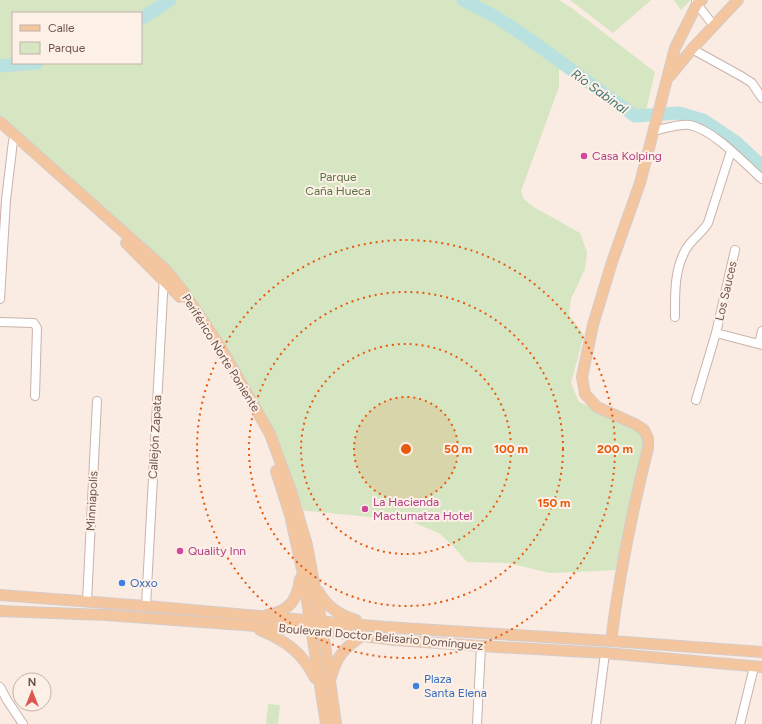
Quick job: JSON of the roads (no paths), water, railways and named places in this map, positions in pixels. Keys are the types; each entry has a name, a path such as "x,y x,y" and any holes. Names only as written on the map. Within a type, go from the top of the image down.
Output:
{"main road":[{"path":"667,81 692,49 738,0"},
{"path":"611,641 618,583 648,448 648,438 644,430 635,424 597,407 585,394 582,377 593,325 612,262 640,183 675,48 698,1"},
{"name":"Periférico Norte Poniente","path":"0,122 183,291 221,348 270,434 291,491 314,579 336,724"},
{"name":"Periférico Norte Poniente","path":"0,130 164,274 182,299 195,321 214,346 246,400 264,436 290,515 302,569 320,689"},
{"path":"257,616 271,614 281,610 296,598 299,590 302,569"},
{"path":"314,579 325,602 334,611 346,617 373,626"},
{"name":"Boulevard Doctor Belisario Domínguez","path":"0,595 257,616 322,626 373,626 762,652"},
{"name":"Boulevard Doctor Belisario Domínguez","path":"0,611 106,616 252,627 311,625"},
{"name":"Boulevard Doctor Belisario Domínguez","path":"322,626 362,636 481,646 605,653 758,667"},
{"path":"252,627 279,638 303,657 320,689 326,724"},
{"path":"330,681 338,656 349,645 362,636"}],"street":[{"path":"698,1 714,26"},
{"path":"692,49 752,83 762,98"},
{"path":"654,127 689,125 706,132 720,141 762,179"},
{"path":"0,299 2,224 13,141"},
{"path":"675,317 676,276 686,250 690,244 704,231 708,223 731,151"},
{"name":"Los Sauces","path":"696,400 716,333 735,250"},
{"name":"Callejón Zapata","path":"146,606 164,274"},
{"path":"0,322 34,323 36,325 34,396"},
{"path":"716,333 760,345 762,331"},
{"name":"Minniapolis","path":"87,601 97,401"},
{"path":"477,724 481,646"},
{"path":"596,724 605,653"},
{"path":"740,724 758,667"},
{"path":"0,687 7,700 24,724"}],"waterway":[{"name":"Río Sabinal","path":"142,18 170,0"},
{"name":"Río Sabinal","path":"463,0 496,17 525,36 635,116 679,113 703,120 736,142 762,166"},
{"name":"Río Sabinal","path":"0,66 25,64"}],"place":[{"name":"Casa Kolping","path":"584,156"},
{"name":"La Hacienda Mactumatza Hotel","path":"365,509"},
{"name":"Quality Inn","path":"180,551"},
{"name":"Oxxo","path":"122,583"},
{"name":"Plaza Santa Elena","path":"416,686"}],"park label":[{"name":"Parque Caña Hueca","path":"338,184"}]}
